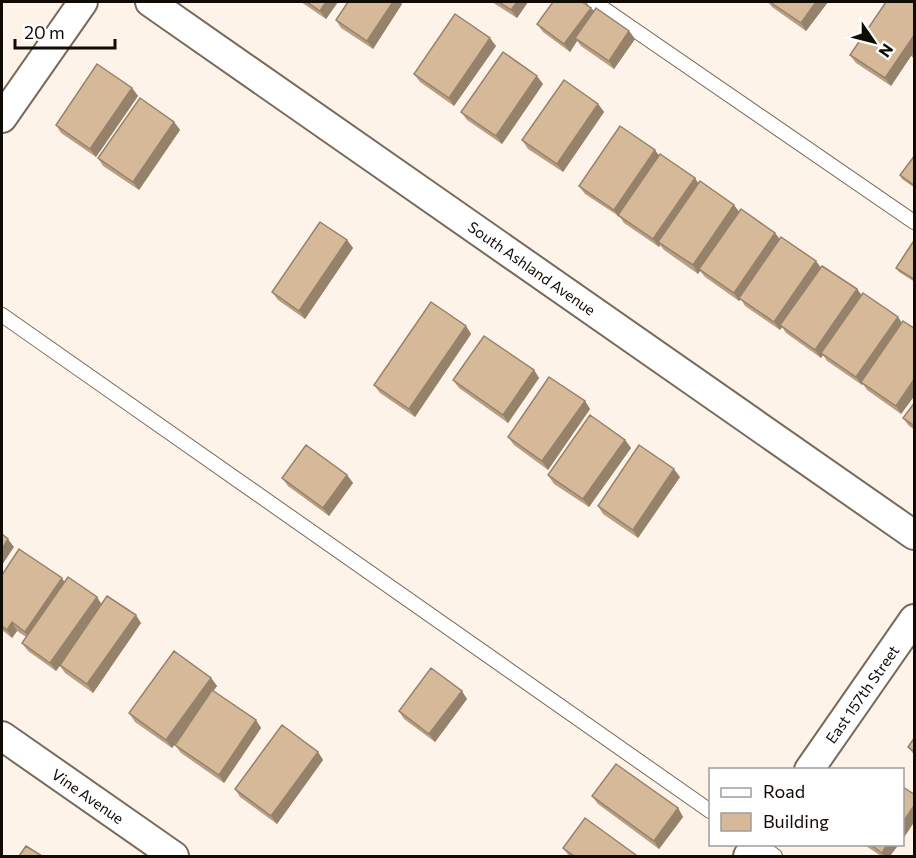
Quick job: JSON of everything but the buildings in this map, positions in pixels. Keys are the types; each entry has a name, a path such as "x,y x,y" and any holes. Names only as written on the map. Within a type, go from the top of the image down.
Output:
{"street":[{"path":"2,118 83,2"},
{"name":"South Ashland Avenue","path":"150,2 915,535"},
{"name":"East 157th Street","path":"810,768 915,619"},
{"name":"Vine Avenue","path":"2,736 174,856"}],"lane":[{"path":"594,2 915,222"},
{"path":"2,315 709,811"},
{"path":"760,846 775,856"}]}
